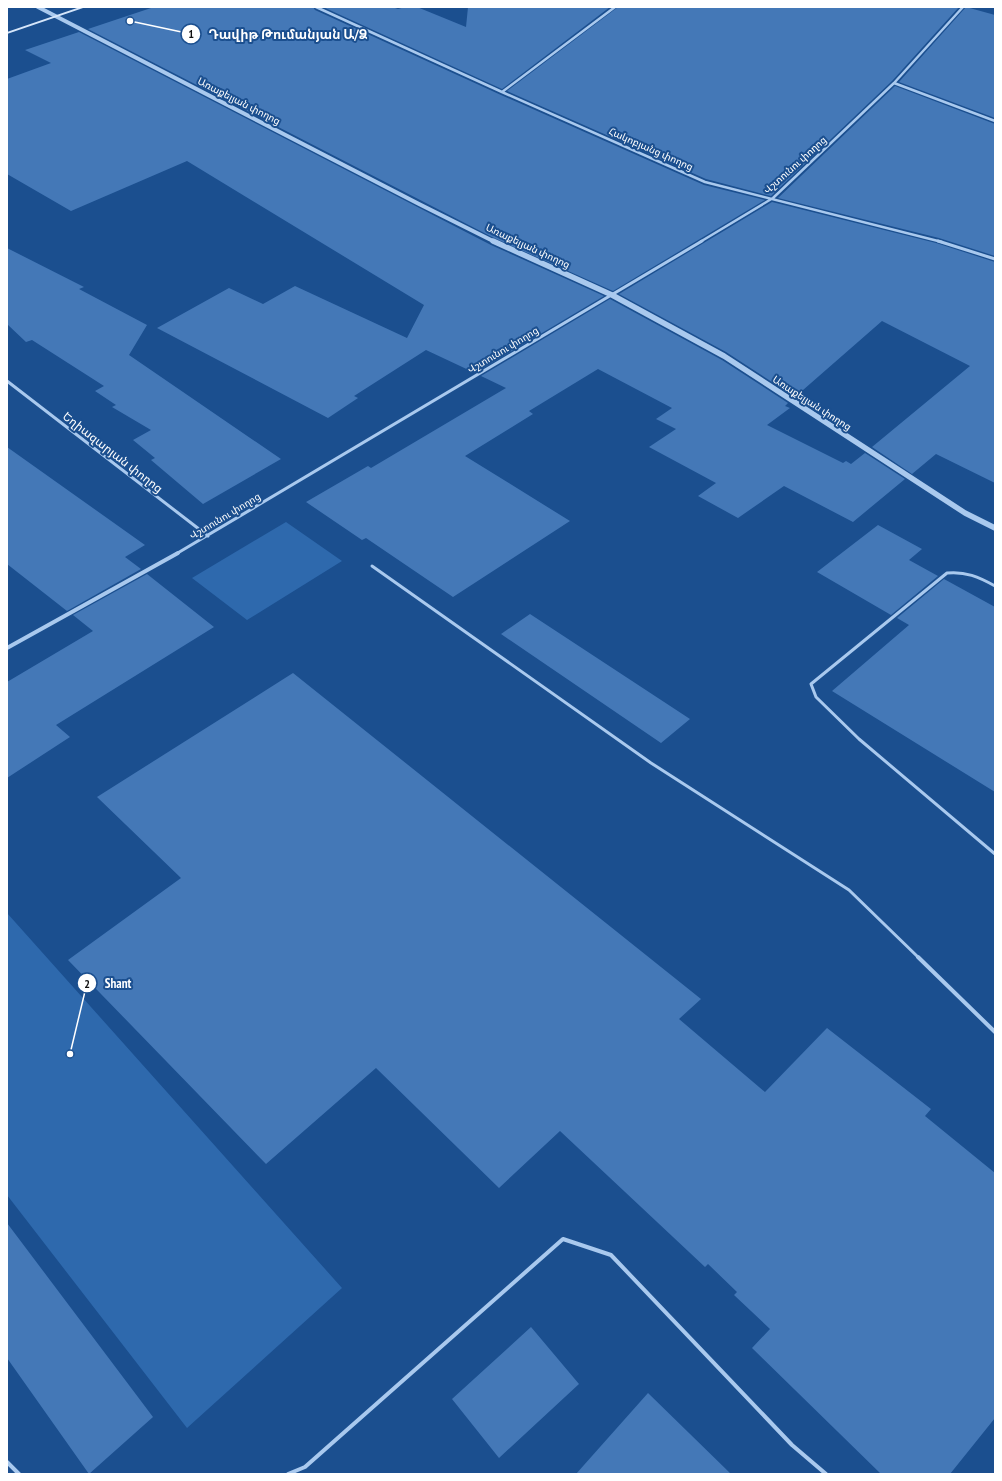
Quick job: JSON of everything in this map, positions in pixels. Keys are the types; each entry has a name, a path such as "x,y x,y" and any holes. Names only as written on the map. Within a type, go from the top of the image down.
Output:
{"main road":[{"path":"7,33 84,7"}],"street":[{"name":"Առաքելյան փողոց","path":"38,7 468,228 612,295 724,356 964,513 995,528"},
{"name":"Հակոբյանց փողոց","path":"316,7 502,92 705,182 948,243 995,259"},
{"path":"502,92 615,7"},
{"name":"Վշտունու փողոց","path":"7,648 208,536 773,198 894,83 963,7"},
{"path":"894,83 995,121"},
{"name":"Եղիազարյան փողոց","path":"7,381 208,536"}],"lane":[{"path":"372,566 651,763 849,890 995,1032"},
{"path":"995,586 975,575 960,571 948,573 811,684 816,697 859,739 995,854"},
{"path":"288,1474 305,1467 563,1239 611,1255 792,1445 826,1474"},
{"path":"7,1462 19,1474"}],"shaded area":[{"path":"286,522 342,561 247,620 192,578"},
{"path":"7,913 342,1288 187,1428 7,1195"}],"building":[{"path":"154,7 313,7 315,10 501,95 704,185 765,200 613,291 492,237 88,29"},
{"path":"323,7 392,7 398,9 405,7 417,7 466,27 468,7 610,7 502,89"},
{"path":"618,7 959,7 892,81 771,196 706,179 507,91"},
{"path":"966,7 995,15 995,118 899,82"},
{"path":"79,32 491,245 604,296 475,373 426,350 354,396 358,398 328,418 157,328 229,288 263,304 295,286 407,338 424,305 187,161 71,211 7,174 7,79 51,63 25,50"},
{"path":"895,86 995,124 995,256 939,238 778,198"},
{"path":"772,202 936,243 995,262 995,483 936,454 912,474 872,447 970,366 882,321 795,397 726,352 619,294"},
{"path":"7,248 84,287 79,289 147,325 129,355 281,459 203,504 151,460 155,458 133,440 151,430 112,407 116,405 95,391 104,386 32,340 26,342 7,324"},
{"path":"610,299 722,360 788,403 785,406 790,408 767,425 843,463 846,461 851,464 865,453 905,479 853,522 784,486 738,518 698,496 716,483 649,447 676,429 656,419 672,408 598,369 529,411 533,414 465,456 570,521 453,597 366,538 362,540 306,502 368,466 371,468 506,388 481,376"},
{"path":"7,447 145,545 125,557 141,569 67,611 7,564"},
{"path":"878,525 922,549 909,560 938,576 891,615 817,572"},
{"path":"147,574 214,627 56,725 70,737 7,778 7,682 93,631 73,615"},
{"path":"944,579 995,607 995,792 832,691 909,625 897,618"},
{"path":"530,614 690,719 661,743 501,634"},
{"path":"293,673 701,999 679,1019 765,1092 827,1028 931,1109 925,1116 995,1173 995,1418 950,1474 881,1474 752,1348 770,1329 734,1295 737,1292 708,1264 705,1267 560,1131 499,1188 376,1068 266,1164 68,960 181,878 97,797"},
{"path":"7,1223 153,1417 89,1474 7,1358"},
{"path":"531,1327 579,1384 499,1458 452,1399"},
{"path":"648,1393 731,1474 576,1474"}],"place":[{"name":"Դավիթ Թումանյան Ա/Ձ","path":"130,21"},
{"name":"Shant","path":"70,1054"}]}
